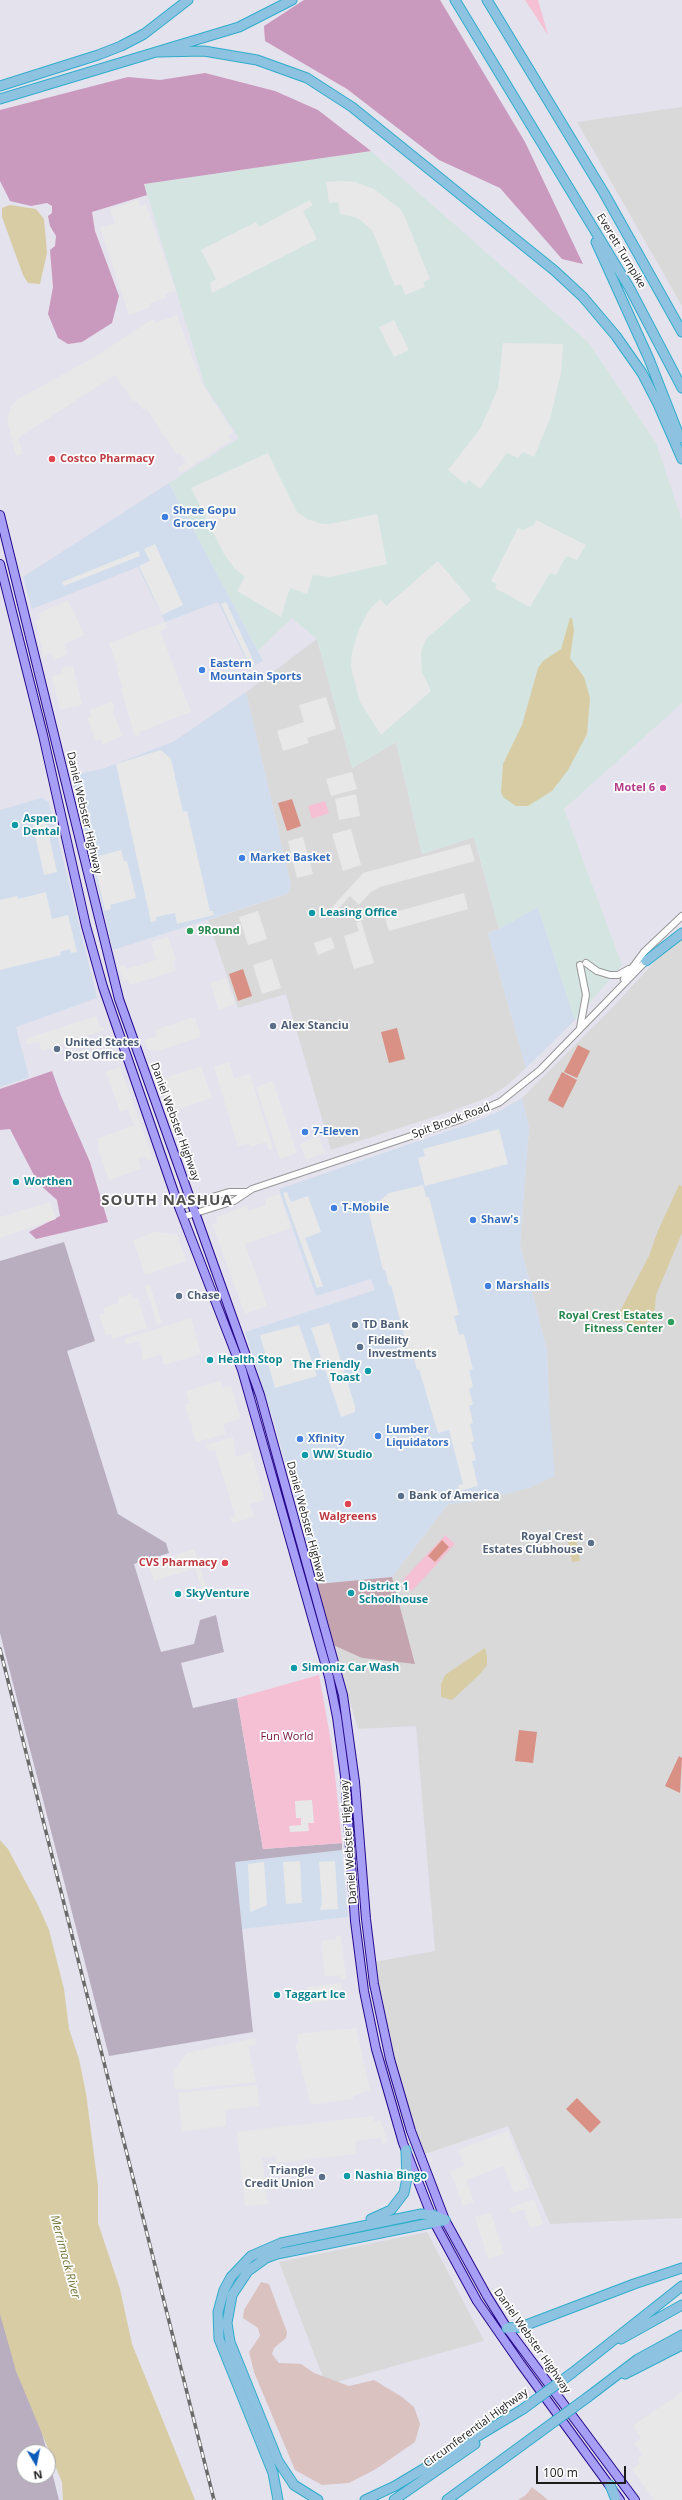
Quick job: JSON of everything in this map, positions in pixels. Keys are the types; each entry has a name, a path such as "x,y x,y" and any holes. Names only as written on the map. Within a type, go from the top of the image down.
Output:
{"highway":[{"path":"0,86 98,55 121,46 144,34 188,0"},
{"path":"0,99 239,27 292,0"},
{"name":"Everett Turnpike","path":"455,0 642,310 682,388"},
{"name":"Everett Turnpike","path":"487,0 682,331"},
{"path":"159,52 214,52 256,60 307,78 352,107 555,271 586,301 616,336 645,378 682,459"},
{"path":"580,208 649,359 682,445"},
{"path":"646,961 682,932"},
{"path":"278,2500 273,2473 223,2350 217,2320 224,2290 238,2268 259,2251 281,2243 373,2218 390,2210 400,2200 405,2189 406,2150"},
{"path":"281,2243 411,2216 445,2220"},
{"path":"318,2500 294,2485 278,2461 228,2336 227,2316 232,2295 248,2271 266,2258 277,2254 432,2218"},
{"path":"507,2328 521,2327 634,2284 682,2268"},
{"path":"572,2373 680,2288"},
{"path":"572,2373 631,2333 682,2305"},
{"path":"448,2500 638,2359 682,2335"},
{"path":"588,2397 650,2360 682,2345"},
{"name":"Circumferential Highway","path":"394,2500 572,2373"},
{"path":"365,2500 395,2486 523,2409"},
{"path":"610,2485 616,2500"}],"main road":[{"name":"Daniel Webster Highway","path":"0,515 108,960 131,1033 260,1395 343,1695 356,1782 368,1946 380,2016 392,2070 415,2143 445,2220 473,2272 507,2328 635,2500"},
{"name":"Daniel Webster Highway","path":"0,564 42,735 86,926 103,987 183,1217 242,1370 330,1684 345,1776 355,1921 364,1991 376,2049 406,2150 432,2218 461,2273 495,2329 620,2500"}],"street":[{"name":"Spit Brook Road","path":"618,989 632,967 655,941 682,916"},
{"name":"Spit Brook Road","path":"183,1217 234,1201 246,1192 490,1107 525,1084 580,1030 646,961 682,928"},
{"path":"580,1030 586,1000 583,964 594,970 610,975 621,974 632,967"},
{"name":"Spit Brook Road","path":"180,1207 229,1192 246,1192"}],"shaded area":[{"path":"304,0 440,0 525,142 583,264 562,259 500,188 439,160 347,89 265,41 264,26"},
{"path":"205,73 275,91 318,110 371,151 144,184 147,195 92,212 95,231 119,296 112,323 82,342 68,344 58,338 48,314 53,287 50,250 55,246 56,236 50,226 48,216 52,213 52,206 47,203 31,206 10,201 0,181 0,110 128,77 160,80"},
{"path":"682,107 682,306 577,122"},
{"path":"371,151 588,342 656,443 682,521 682,703 564,809 622,965 575,1020 538,907 499,929 474,837 422,854 396,742 352,768 317,639 292,618 258,651 169,483 239,438 205,386 144,184"},
{"path":"326,182 355,182 374,189 399,208 404,215 430,279 423,282 425,287 405,295 401,284 395,286 372,230 358,218 340,214 338,202 329,203"},
{"path":"138,200 140,206 146,204 176,291 165,294 166,298 150,303 151,307 129,315 100,228 115,223 110,209"},
{"path":"310,200 313,205 303,211 317,239 212,293 210,283 216,279 201,250 256,222 259,227"},
{"path":"177,315 202,384 233,432 228,436 231,440 181,473 178,468 186,462 180,453 177,455 146,408 143,410 136,400 133,402 115,375 18,438 23,454 16,456 7,420 12,405 18,399 93,358 153,319 155,323"},
{"path":"394,320 409,350 394,357 379,327"},
{"path":"503,343 563,344 561,373 550,419 534,457 523,452 518,458 507,453 480,489 469,480 465,484 448,470 480,429 490,407 498,388"},
{"path":"268,453 297,512 307,519 323,524 330,524 377,514 387,564 330,577 313,575 307,594 290,588 281,617 237,591 245,577 235,569 224,554 191,488"},
{"path":"169,483 263,661 250,668 218,602 165,622 138,567 32,609 23,577"},
{"path":"536,520 586,545 577,560 566,556 556,575 550,573 530,607 495,588 497,584 491,581 518,528 523,530 534,525"},
{"path":"155,544 183,605 162,615 139,566 150,561 144,549"},
{"path":"139,551 140,556 64,586 62,582"},
{"path":"438,561 471,600 426,639 421,652 422,672 431,691 381,735 360,702 351,667 352,652 359,629 369,610 380,599 386,606"},
{"path":"68,600 84,635 64,644 68,654 54,660 51,654 44,656 35,620 41,619 38,614"},
{"path":"226,602 255,664 250,666 221,604"},
{"path":"165,622 167,628 160,631 191,712 139,732 140,735 135,737 121,688 123,687 117,672 119,671 109,643"},
{"path":"317,639 352,768 396,742 422,854 474,837 499,929 488,933 526,1068 506,1086 489,1097 446,1113 331,1150 286,994 238,1008 208,920 287,894 291,885 246,692"},
{"path":"73,666 82,705 60,710 52,676 63,674 62,668"},
{"path":"246,692 291,885 287,894 113,950 71,775 102,769 173,742"},
{"path":"326,697 336,729 307,738 309,743 283,751 277,731 304,722 299,705"},
{"path":"112,702 115,708 112,709 122,736 103,744 101,739 96,741 87,718 91,716 89,710"},
{"path":"161,750 171,759 183,812 187,811 210,911 213,911 214,915 177,924 175,913 156,917 156,921 151,922 116,764"},
{"path":"352,772 357,789 331,796 326,779"},
{"path":"356,794 360,816 339,820 335,799"},
{"path":"42,798 49,802 97,998 16,1027 29,1077 0,1087 0,810"},
{"path":"292,799 301,826 287,831 278,803"},
{"path":"44,814 57,872 44,875 31,817"},
{"path":"351,829 361,865 343,871 332,834"},
{"path":"303,837 313,874 297,878 288,841"},
{"path":"470,844 475,861 380,887 371,892 359,905 350,896 330,918 326,914 363,873"},
{"path":"121,850 124,861 127,861 136,898 110,905 111,909 105,911 94,863 100,861 99,856"},
{"path":"46,892 52,919 68,915 77,952 71,953 70,949 60,952 61,955 0,970 0,900 17,896 18,899"},
{"path":"464,893 468,909 389,931 384,915"},
{"path":"538,907 575,1020 526,1068 488,933 499,929"},
{"path":"258,911 267,939 248,945 239,917"},
{"path":"361,921 374,963 354,969 344,936 359,931 356,923"},
{"path":"682,935 682,2218 550,2224 508,2126 422,2155 383,2020 374,1962 435,1951 416,1726 358,1729 333,1645 362,1658 415,1663 392,1577 448,1504 476,1501 531,1487 549,1404 547,1351 520,1244 529,1128 522,1098 613,1007 668,947"},
{"path":"168,937 176,960 173,961 176,971 129,985 128,980 123,981 119,967 125,965 126,969 156,960 151,942"},
{"path":"331,937 335,948 318,955 314,943"},
{"path":"272,959 281,988 262,994 253,965"},
{"path":"243,969 252,996 238,1001 229,974"},
{"path":"225,978 235,1004 219,1010 210,983"},
{"path":"96,1016 100,1027 103,1027 104,1030 42,1051 39,1042 27,1045 25,1039"},
{"path":"195,1017 201,1037 153,1052 152,1049 148,1050 144,1040 157,1036 155,1030"},
{"path":"397,1028 405,1059 389,1063 381,1032"},
{"path":"578,1045 590,1051 577,1078 564,1072"},
{"path":"229,1062 234,1078 250,1074 273,1149 269,1150 266,1142 251,1147 249,1143 238,1146 214,1067"},
{"path":"201,1066 212,1098 176,1110 174,1104 168,1106 161,1085 165,1083 164,1078"},
{"path":"120,1067 153,1159 147,1161 145,1156 138,1158 141,1169 109,1180 97,1146 99,1145 97,1139 134,1125 128,1109 120,1112 106,1072"},
{"path":"52,1071 61,1096 90,1162 108,1222 36,1239 29,1232 60,1216 57,1200 38,1183 10,1129 0,1130 0,1089"},
{"path":"562,1072 577,1080 563,1108 548,1100"},
{"path":"273,1081 297,1153 280,1159 256,1087"},
{"path":"522,1098 529,1128 520,1244 547,1351 549,1404 555,1476 531,1487 506,1494 476,1501 448,1504 392,1577 317,1584 277,1432 245,1332 375,1290 371,1279 316,1296 279,1189 468,1124 498,1112"},
{"path":"499,1129 508,1164 425,1186 418,1158 425,1156 423,1149"},
{"path":"319,1136 325,1153 306,1160 300,1144"},
{"path":"423,1185 426,1197 429,1197 459,1315 454,1316 459,1335 464,1334 473,1369 469,1370 473,1387 469,1389 473,1404 469,1406 473,1423 470,1424 474,1441 471,1442 476,1460 472,1461 478,1486 459,1491 458,1485 463,1484 449,1430 438,1433 419,1369 417,1370 412,1351 408,1351 391,1285 389,1286 385,1270 383,1270 369,1214 371,1208 389,1193"},
{"path":"287,1192 291,1202 308,1196 321,1232 305,1238 323,1286 317,1288 283,1193"},
{"path":"279,1194 291,1228 245,1244 267,1306 245,1314 212,1224 218,1222 216,1217 246,1206 248,1211 266,1205 265,1199"},
{"path":"50,1202 56,1219 0,1238 0,1217"},
{"path":"155,1232 177,1234 186,1261 145,1275 133,1240"},
{"path":"64,1242 95,1341 67,1351 118,1514 166,1543 169,1553 134,1564 161,1652 194,1644 200,1620 216,1615 224,1652 181,1663 193,1708 237,1698 263,1849 342,1843 342,1850 235,1862 253,2032 109,2056 0,1633 0,1261"},
{"path":"150,1285 162,1323 157,1324 145,1286"},
{"path":"131,1294 133,1299 138,1298 147,1328 112,1339 111,1334 106,1336 99,1314 104,1313 103,1308 119,1303 118,1298"},
{"path":"191,1318 201,1354 164,1365 161,1354 143,1360 139,1341 126,1344 125,1339"},
{"path":"329,1323 355,1406 355,1412 341,1417 311,1328"},
{"path":"299,1325 317,1376 275,1388 260,1335"},
{"path":"221,1381 223,1388 231,1386 241,1419 223,1424 226,1434 196,1442 185,1404 189,1403 186,1391"},
{"path":"233,1437 236,1457 251,1452 265,1500 250,1504 254,1517 232,1523 230,1518 235,1516 215,1450 208,1452 206,1445"},
{"path":"442,1540 449,1547 435,1562 428,1556"},
{"path":"194,1549 209,1594 204,1596 195,1568 154,1581 149,1564"},
{"path":"392,1577 415,1664 362,1658 333,1645 317,1584"},
{"path":"519,1730 537,1732 533,1763 515,1761"},
{"path":"679,1756 682,1758 680,1793 665,1786"},
{"path":"312,1800 314,1823 308,1823 309,1831 290,1832 289,1826 301,1825 301,1818 296,1818 295,1801"},
{"path":"342,1850 348,1917 242,1929 234,1862"},
{"path":"300,1861 302,1903 286,1904 283,1862"},
{"path":"335,1861 338,1909 320,1910 322,1902 319,1862"},
{"path":"264,1862 267,1905 250,1912 248,1864"},
{"path":"341,1935 346,1978 341,1979 340,1975 325,1977 321,1941 336,1939 336,1936"},
{"path":"341,1983 342,1988 339,1989 340,1999 309,2003 307,1987"},
{"path":"356,2028 370,2090 353,2096 353,2099 311,2105 295,2044 298,2044 297,2034"},
{"path":"255,2038 257,2044 248,2046 256,2082 175,2090 173,2072 187,2053"},
{"path":"257,2085 259,2106 225,2110 226,2126 182,2131 178,2093"},
{"path":"577,2098 601,2122 590,2133 566,2109"},
{"path":"373,2116 374,2122 380,2120 388,2142 383,2144 381,2138 355,2141 356,2154 276,2163 275,2156 262,2158 268,2204 245,2206 237,2132"},
{"path":"508,2131 530,2187 514,2193 503,2166 466,2180 474,2202 463,2206 450,2171 465,2166 458,2150"},
{"path":"534,2199 543,2224 530,2228 524,2209 512,2213 510,2208"},
{"path":"491,2213 504,2254 488,2259 475,2217"},
{"path":"427,2232 484,2341 326,2385 279,2262"},
{"path":"261,2282 269,2284 287,2332 286,2338 274,2348 272,2354 279,2363 301,2364 314,2373 349,2386 374,2380 402,2397 414,2407 420,2424 415,2442 376,2469 349,2483 322,2485 295,2470 254,2372 249,2352 260,2336 258,2328 243,2318 244,2310"},
{"path":"0,2307 36,2410 45,2444 16,2444 16,2484 55,2484 59,2500 0,2500"},
{"path":"682,2392 682,2500 654,2500 632,2469 640,2463 638,2459 643,2455 634,2443 641,2438 633,2426"},
{"path":"532,2487 548,2500 518,2500 526,2495"}],"green space":[{"path":"525,0 538,0 548,35"},
{"path":"325,801 329,813 312,819 308,806"},
{"path":"445,1535 455,1544 412,1591 402,1581"},
{"name":"Fun World","path":"319,1675 332,1747 342,1843 263,1849 237,1698"}],"water":[{"path":"10,205 36,209 44,219 47,253 40,284 28,283 23,275 2,217 2,208"},
{"path":"570,618 572,618 574,630 570,658 584,677 590,698 587,734 568,770 552,791 528,806 516,806 503,797 501,792 503,764 522,725 538,668 543,661 561,649"},
{"path":"679,1185 682,1186 682,1233 656,1295 655,1309 650,1320 642,1326 630,1325 622,1320 619,1313 649,1256 657,1233"},
{"path":"576,1540 580,1561 572,1562 568,1542"},
{"path":"485,1648 487,1665 479,1675 452,1700 441,1697 441,1684 445,1675"},
{"name":"Merrimack River","path":"0,1840 8,1849 38,1905 49,1930 64,1989 69,2029 79,2059 86,2093 98,2186 98,2223 120,2289 132,2344 195,2500 63,2500 62,2482 56,2468 56,2444 46,2444 16,2371 0,2314"}],"railway":[{"path":"0,1649 214,2500"}],"place":[{"name":"Costco Pharmacy","path":"52,459"},
{"name":"Shree Gopu Grocery","path":"165,517"},
{"name":"Eastern Mountain Sports","path":"202,670"},
{"name":"Motel 6","path":"663,788"},
{"name":"Aspen Dental","path":"15,825"},
{"name":"Market Basket","path":"242,858"},
{"name":"Leasing Office","path":"312,913"},
{"name":"9Round","path":"190,931"},
{"name":"Alex Stanciu","path":"273,1026"},
{"name":"United States Post Office","path":"57,1049"},
{"name":"7-Eleven","path":"305,1132"},
{"name":"Worthen","path":"16,1182"},
{"name":"T-Mobile","path":"334,1208"},
{"name":"Shaw's","path":"473,1220"},
{"name":"Marshalls","path":"488,1286"},
{"name":"Chase","path":"179,1296"},
{"name":"Royal Crest Estates Fitness Center","path":"671,1322"},
{"name":"TD Bank","path":"355,1325"},
{"name":"Fidelity Investments","path":"360,1347"},
{"name":"Health Stop","path":"210,1360"},
{"name":"The Friendly Toast","path":"368,1371"},
{"name":"Lumber Liquidators","path":"378,1436"},
{"name":"Xfinity","path":"300,1439"},
{"name":"WW Studio","path":"305,1455"},
{"name":"Bank of America","path":"401,1496"},
{"name":"Walgreens","path":"348,1504"},
{"name":"Royal Crest Estates Clubhouse","path":"591,1543"},
{"name":"CVS Pharmacy","path":"225,1563"},
{"name":"District 1 Schoolhouse","path":"351,1593"},
{"name":"SkyVenture","path":"178,1594"},
{"name":"Simoniz Car Wash","path":"294,1668"},
{"name":"Taggart Ice","path":"277,1995"},
{"name":"Nashia Bingo","path":"347,2176"},
{"name":"Triangle Credit Union","path":"322,2177"}],"district":[{"name":"SOUTH NASHUA","path":"167,1201"}]}
